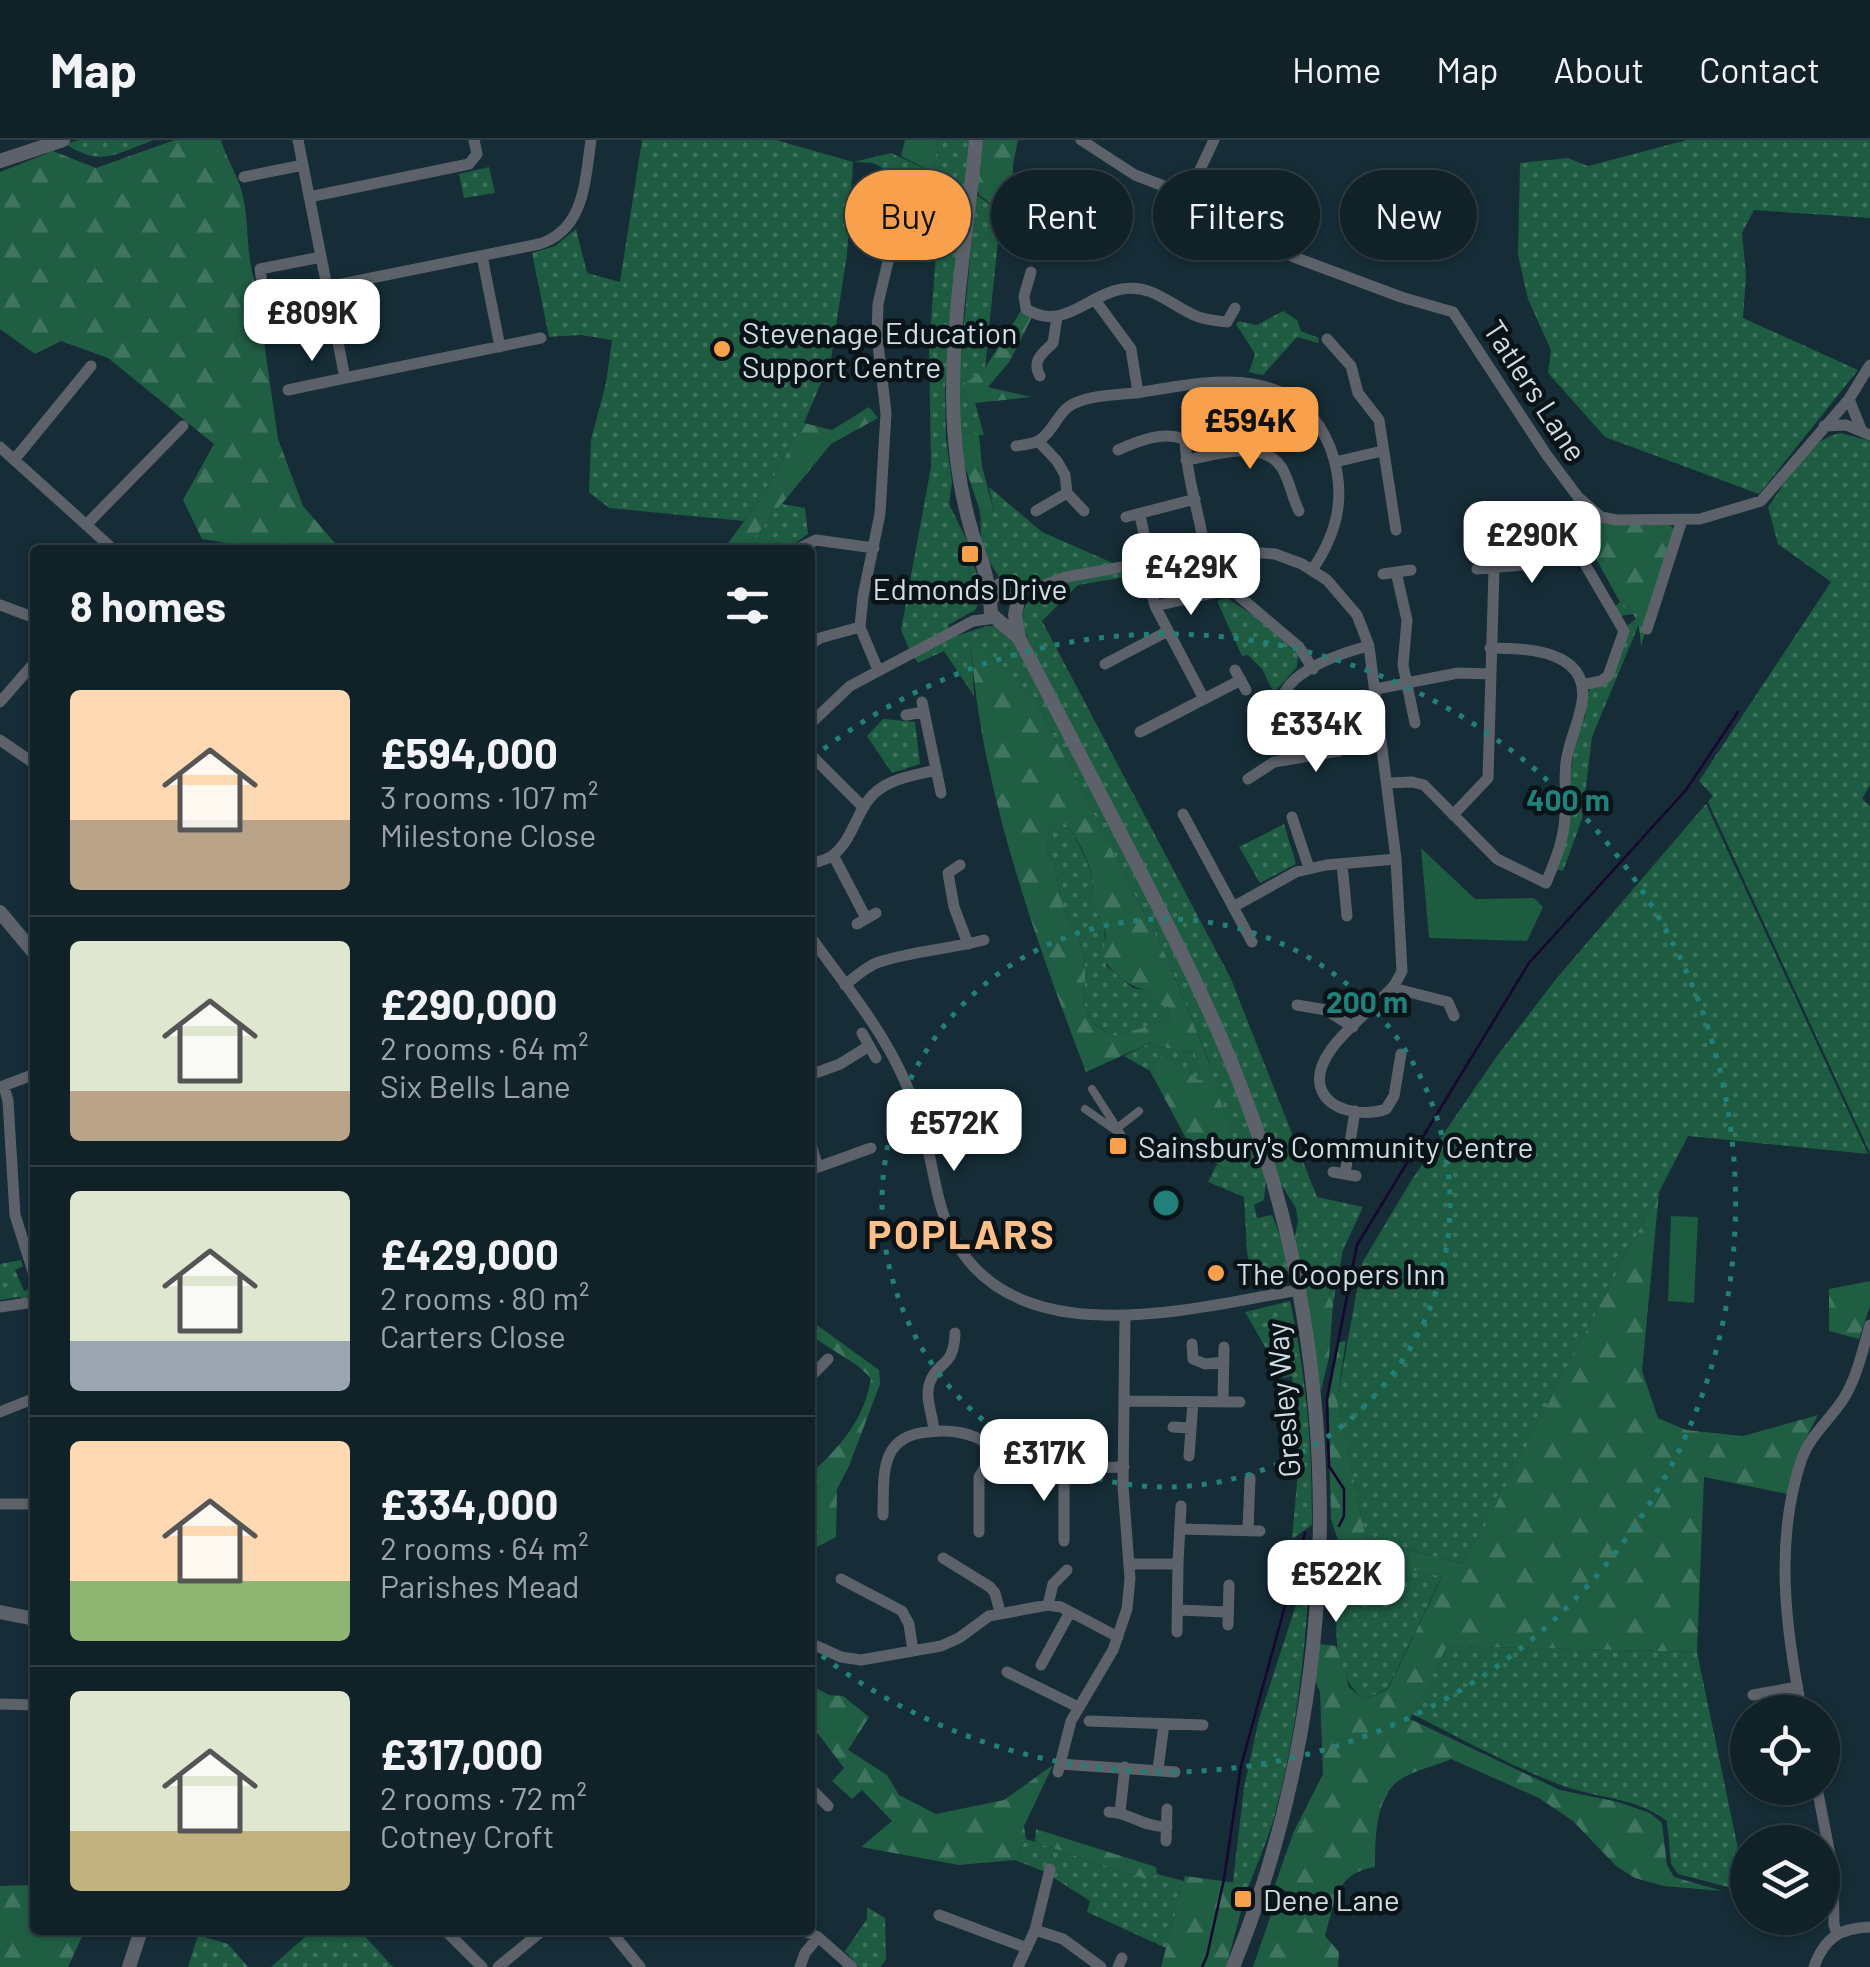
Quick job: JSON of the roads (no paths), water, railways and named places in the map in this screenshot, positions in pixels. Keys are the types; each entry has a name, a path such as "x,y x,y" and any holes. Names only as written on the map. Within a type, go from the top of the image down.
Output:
{"street":[{"path":"0,161 63,140"},
{"path":"298,140 345,378"},
{"path":"310,198 469,164 477,154 474,140"},
{"path":"327,288 548,241 565,230 579,208 592,140"},
{"name":"Gresley Way","path":"976,140 952,372 952,424 962,498 988,576 1214,1019 1262,1146 1298,1290 1314,1395 1318,1570 1301,1725 1280,1823 1233,1967"},
{"name":"Tatlers Lane","path":"1080,140 1135,175 1153,182"},
{"path":"1200,170 1214,140"},
{"path":"244,177 303,165"},
{"path":"482,256 500,347"},
{"path":"262,283 260,269 321,257"},
{"path":"878,670 860,627 880,514 886,413 877,335 878,304 889,260"},
{"name":"Tatlers Lane","path":"1302,260 1453,312 1546,454 1592,512 1617,520 1700,519 1761,500 1849,399 1870,365"},
{"path":"1032,272 1024,296 1026,308 1036,314 1057,317 1118,290 1164,296 1198,316 1230,327 1235,308"},
{"path":"1095,300 1132,349 1138,392"},
{"path":"1040,376 1036,363 1053,343 1057,317"},
{"path":"288,390 541,339"},
{"path":"1326,348 1350,366 1358,393 1376,415 1396,530"},
{"path":"14,460 91,366"},
{"path":"1016,446 1038,441 1074,403 1221,380 1269,388 1311,417 1324,434 1335,462 1340,484 1337,517 1326,550 1312,570"},
{"path":"1849,399 1866,432"},
{"path":"1824,426 1846,425 1866,432"},
{"path":"86,525 183,426"},
{"path":"1118,450 1144,439 1178,436 1185,440 1206,556"},
{"path":"1038,441 1057,461 1067,493 1084,511"},
{"path":"0,447 108,545"},
{"path":"1186,460 1256,451 1273,456 1285,473 1292,505"},
{"path":"1335,462 1382,451"},
{"path":"1036,511 1067,493"},
{"path":"1392,495 1406,493"},
{"path":"1126,517 1195,499"},
{"path":"1140,516 1144,534"},
{"path":"1648,629 1682,520"},
{"path":"802,545 815,534 874,548"},
{"path":"1477,569 1535,564 1575,550"},
{"path":"973,621 998,595 1034,589 1066,577 1236,551 1275,554 1327,580 1350,606 1369,646 1396,860 1402,972 1393,988 1332,1048 1320,1067 1326,1099 1335,1106 1376,1113 1390,1106 1403,1062"},
{"path":"1144,564 1155,606 1204,700"},
{"path":"1582,685 1608,676 1624,632 1586,566"},
{"path":"1454,815 1488,778 1494,569"},
{"path":"1411,570 1389,573 1408,626 1402,655 1415,723"},
{"path":"815,719 850,686 973,621 1007,615 1034,589"},
{"path":"1155,606 1200,591 1218,592"},
{"name":"Gresley Way","path":"998,595 1007,615"},
{"path":"1249,599 1299,647 1313,669"},
{"path":"0,605 30,616"},
{"path":"815,642 860,627"},
{"path":"1111,657 1168,631"},
{"path":"1288,758 1281,701 1293,681 1339,654 1369,646"},
{"path":"1388,784 1424,785 1497,859 1546,883 1563,836 1566,765 1581,707 1582,685 1570,666 1550,654 1531,649 1490,648"},
{"path":"0,702 30,668"},
{"path":"1376,689 1458,673 1490,674"},
{"path":"1149,731 1241,680"},
{"path":"906,716 923,707 941,793"},
{"path":"0,740 30,761"},
{"path":"1248,778 1259,766 1288,758 1334,756"},
{"path":"815,759 862,806"},
{"path":"815,862 833,855 849,836 862,806 886,785 936,770"},
{"path":"1189,817 1250,933"},
{"path":"1292,817 1302,830 1309,868"},
{"path":"833,855 866,918"},
{"path":"1233,907 1309,868 1396,860"},
{"path":"1342,864 1350,896 1347,916"},
{"path":"934,869 948,873 960,865"},
{"path":"948,873 952,899 968,944"},
{"path":"0,912 30,948"},
{"path":"844,985 877,962 984,940"},
{"path":"815,943 883,1040 900,1072 922,1129 944,1217 967,1259 993,1282 1033,1304 1084,1314 1125,1316 1197,1309 1298,1290"},
{"path":"1393,988 1451,1000 1454,1016"},
{"path":"1302,1021 1302,1006 1332,1012 1353,1028"},
{"path":"815,1073 873,1052 862,1032"},
{"path":"30,1076 2,1086 8,1101 15,1209 30,1264"},
{"path":"1092,1088 1124,1138"},
{"path":"1085,1109 1115,1130 1139,1110"},
{"path":"1345,1174 1354,1111"},
{"path":"815,1168 871,1148"},
{"path":"0,1211 15,1209"},
{"path":"0,1307 30,1303"},
{"path":"1125,1316 1124,1467 1130,1564 1127,1609 1118,1637 1066,1734 1059,1768 1125,1767 1175,1772"},
{"path":"1799,1695 1787,1628 1785,1570 1801,1460 1844,1397 1870,1326"},
{"path":"934,1431 929,1386 933,1376 950,1360 956,1334"},
{"path":"1192,1344 1193,1360 1198,1363 1224,1362"},
{"path":"1223,1402 1224,1347"},
{"path":"815,1372 828,1358"},
{"path":"0,1412 30,1400"},
{"path":"1126,1401 1240,1402"},
{"path":"1189,1456 1192,1402"},
{"path":"1174,1427 1191,1428"},
{"path":"884,1515 879,1499 885,1466 895,1446 914,1434 968,1434 1034,1466 1124,1467"},
{"path":"980,1532 974,1476 996,1450"},
{"path":"1079,1451 1080,1467"},
{"path":"1064,1467 1064,1540"},
{"path":"1180,1528 1254,1531 1250,1478"},
{"path":"0,1504 30,1504"},
{"path":"1178,1632 1180,1506"},
{"path":"942,1558 990,1587 1000,1612"},
{"path":"1130,1564 1178,1564"},
{"path":"1048,1605 1053,1584 1067,1570"},
{"path":"841,1579 902,1612 909,1624 914,1651"},
{"path":"1178,1610 1228,1618 1229,1585"},
{"path":"815,1645 851,1660 914,1651 948,1644 1000,1612 1048,1605 1118,1637"},
{"path":"0,1612 30,1618"},
{"path":"1041,1665 1070,1612"},
{"path":"1007,1672 1078,1707"},
{"path":"1758,1695 1797,1687"},
{"path":"0,1704 30,1705"},
{"path":"1089,1721 1104,1716 1203,1725"},
{"path":"1158,1769 1164,1724"},
{"path":"1125,1767 1115,1812 1146,1826 1167,1827"},
{"path":"815,1793 828,1806"},
{"path":"1166,1841 1167,1810"},
{"path":"1018,1967 1035,1930 1050,1868"},
{"path":"939,1915 1027,1948"},
{"path":"1840,1932 1870,1927"},
{"path":"1035,1930 1063,1939 1101,1967"},
{"path":"130,1967 140,1935"},
{"path":"450,1935 482,1967"},
{"path":"498,1967 537,1935"},
{"path":"614,1935 640,1967"},
{"path":"812,1935 852,1967"},
{"path":"1814,1967 1820,1952 1835,1935"},
{"path":"800,1967 805,1953 818,1938"}],"waterway":[{"path":"1339,1526 1344,1516 1344,1489 1329,1466 1327,1399 1357,1245 1529,963 1686,790 1738,712"},
{"path":"1202,1967 1224,1879 1241,1766 1305,1533"}],"place":[{"name":"Stevenage Education Support Centre","path":"722,349"},
{"name":"Edmonds Drive","path":"970,554"},
{"name":"Sainsbury's Community Centre","path":"1118,1146"},
{"name":"The Coopers Inn","path":"1216,1273"},
{"name":"Dene Lane","path":"1243,1899"}],"district":[{"name":"POPLARS","path":"962,1233"}]}
